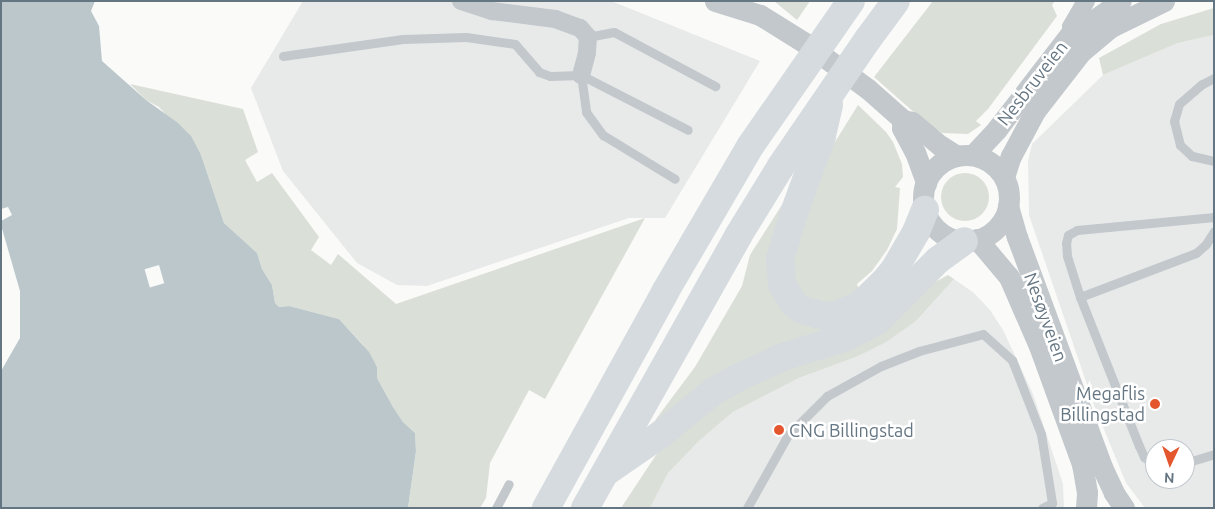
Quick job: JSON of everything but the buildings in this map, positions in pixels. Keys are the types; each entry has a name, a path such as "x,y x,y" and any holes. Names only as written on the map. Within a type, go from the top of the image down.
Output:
{"highway":[{"path":"831,29 837,1"},
{"path":"546,508 707,218 751,145 851,1"},
{"path":"585,508 738,236 781,166 833,88 896,1"},
{"path":"833,88 822,136 794,213 780,259 782,284 793,303 802,310 824,316 836,315 860,305 894,270 916,232 925,210"},
{"path":"604,474 661,434 714,391 737,378 783,357 844,338 877,321 938,260 970,240"}],"street":[{"path":"461,1 497,12 555,18 580,28 588,37 587,53 581,75"},
{"path":"715,1 755,8 848,74 903,120 912,122 957,152 995,166 1004,177 1009,192 1008,206 1003,220 993,232 970,240 951,238 939,232 930,222 925,210 923,174 902,128 903,120"},
{"path":"1071,33 1071,27 1086,1"},
{"name":"Nesbruveien","path":"957,152 997,129 1071,33 1078,32 1121,1"},
{"name":"Nesbruveien","path":"1004,177 1011,156 1035,111 1081,52 1111,27 1164,1"},
{"path":"923,174 957,152"},
{"name":"Nesøyveien","path":"1008,206 1017,237 1102,467 1114,493 1124,508"},
{"name":"Nesøyveien","path":"970,240 1009,277 1039,346 1082,464 1087,494 1086,508"}],"lane":[{"path":"588,37 614,32 715,86"},
{"path":"283,56 403,40 466,37 515,44 539,72 550,76 581,75 688,130"},
{"path":"581,75 586,112 603,135 675,180"},
{"path":"1214,78 1202,84 1179,104 1174,121 1180,144 1192,156 1214,161"},
{"path":"1145,458 1080,297 1067,256 1066,243 1068,236 1077,230 1214,216"},
{"path":"1080,297 1196,253 1206,244 1214,231"},
{"path":"747,508 788,435 826,396 873,370 920,350 983,334 1012,360 1041,434 1052,503 1042,508"},
{"path":"1195,460 1214,454"},
{"path":"496,508 509,484"}],"shaded area":[{"path":"1,1 95,1 91,11 99,26 102,61 146,100 178,123 191,136 201,155 224,223 257,253 262,269 272,285 275,303 279,307 289,306 339,319 369,352 377,367 377,378 393,407 403,422 415,433 416,451 408,508 1,508 1,371 20,338 20,291 1,225 1,221 12,215 8,207 1,209"},
{"path":"303,1 611,1 760,61 665,218 629,218 427,286 397,285 357,263 283,171 251,88"},
{"path":"774,1 810,1 797,20"},
{"path":"933,1 1055,1 1052,5 1057,16 988,109 976,121 981,125 968,134 942,133 926,123 874,77"},
{"path":"1214,8 1214,35 1178,43 1103,75 1099,58 1161,24"},
{"path":"1214,35 1214,508 1145,508 1126,483 1094,405 1029,215 1028,161 1032,144 1103,75 1178,43"},
{"path":"130,84 243,109 258,152 245,160 257,182 272,173 319,237 311,250 331,265 338,254 396,304 645,218 545,399 529,390 490,463 486,498 480,508 408,508 416,451 415,433 403,422 393,407 377,378 377,367 362,344 339,319 289,306 279,307 275,303 272,285 262,269 257,253 224,223 201,155 159,107 146,100"},
{"path":"858,105 886,132 893,142 902,164 903,177 895,187 900,188 897,229 887,250 872,271 857,284 860,293 837,304 809,301 794,284 790,260 825,158"},
{"path":"965,173 974,175 982,180 987,188 989,197 987,206 982,214 974,219 965,221 956,219 948,214 943,206 941,197 943,188 948,180 956,175"},
{"path":"792,189 770,272 830,327 653,428 656,419 695,367 742,286 750,255"},
{"path":"948,275 954,279 916,321 886,342 856,357 799,378 733,412 700,440 668,473 650,508 621,508 656,455 679,431 715,402"},
{"path":"954,279 974,293 990,310 1003,330 1033,394 1063,484 1064,508 650,508 668,473 700,440 733,412 799,378 856,357 916,321"}],"pier":[{"path":"159,265 164,283 150,287 145,269"}],"place":[{"name":"Megaflis Billingstad","path":"1155,404"},
{"name":"CNG Billingstad","path":"779,430"}]}
